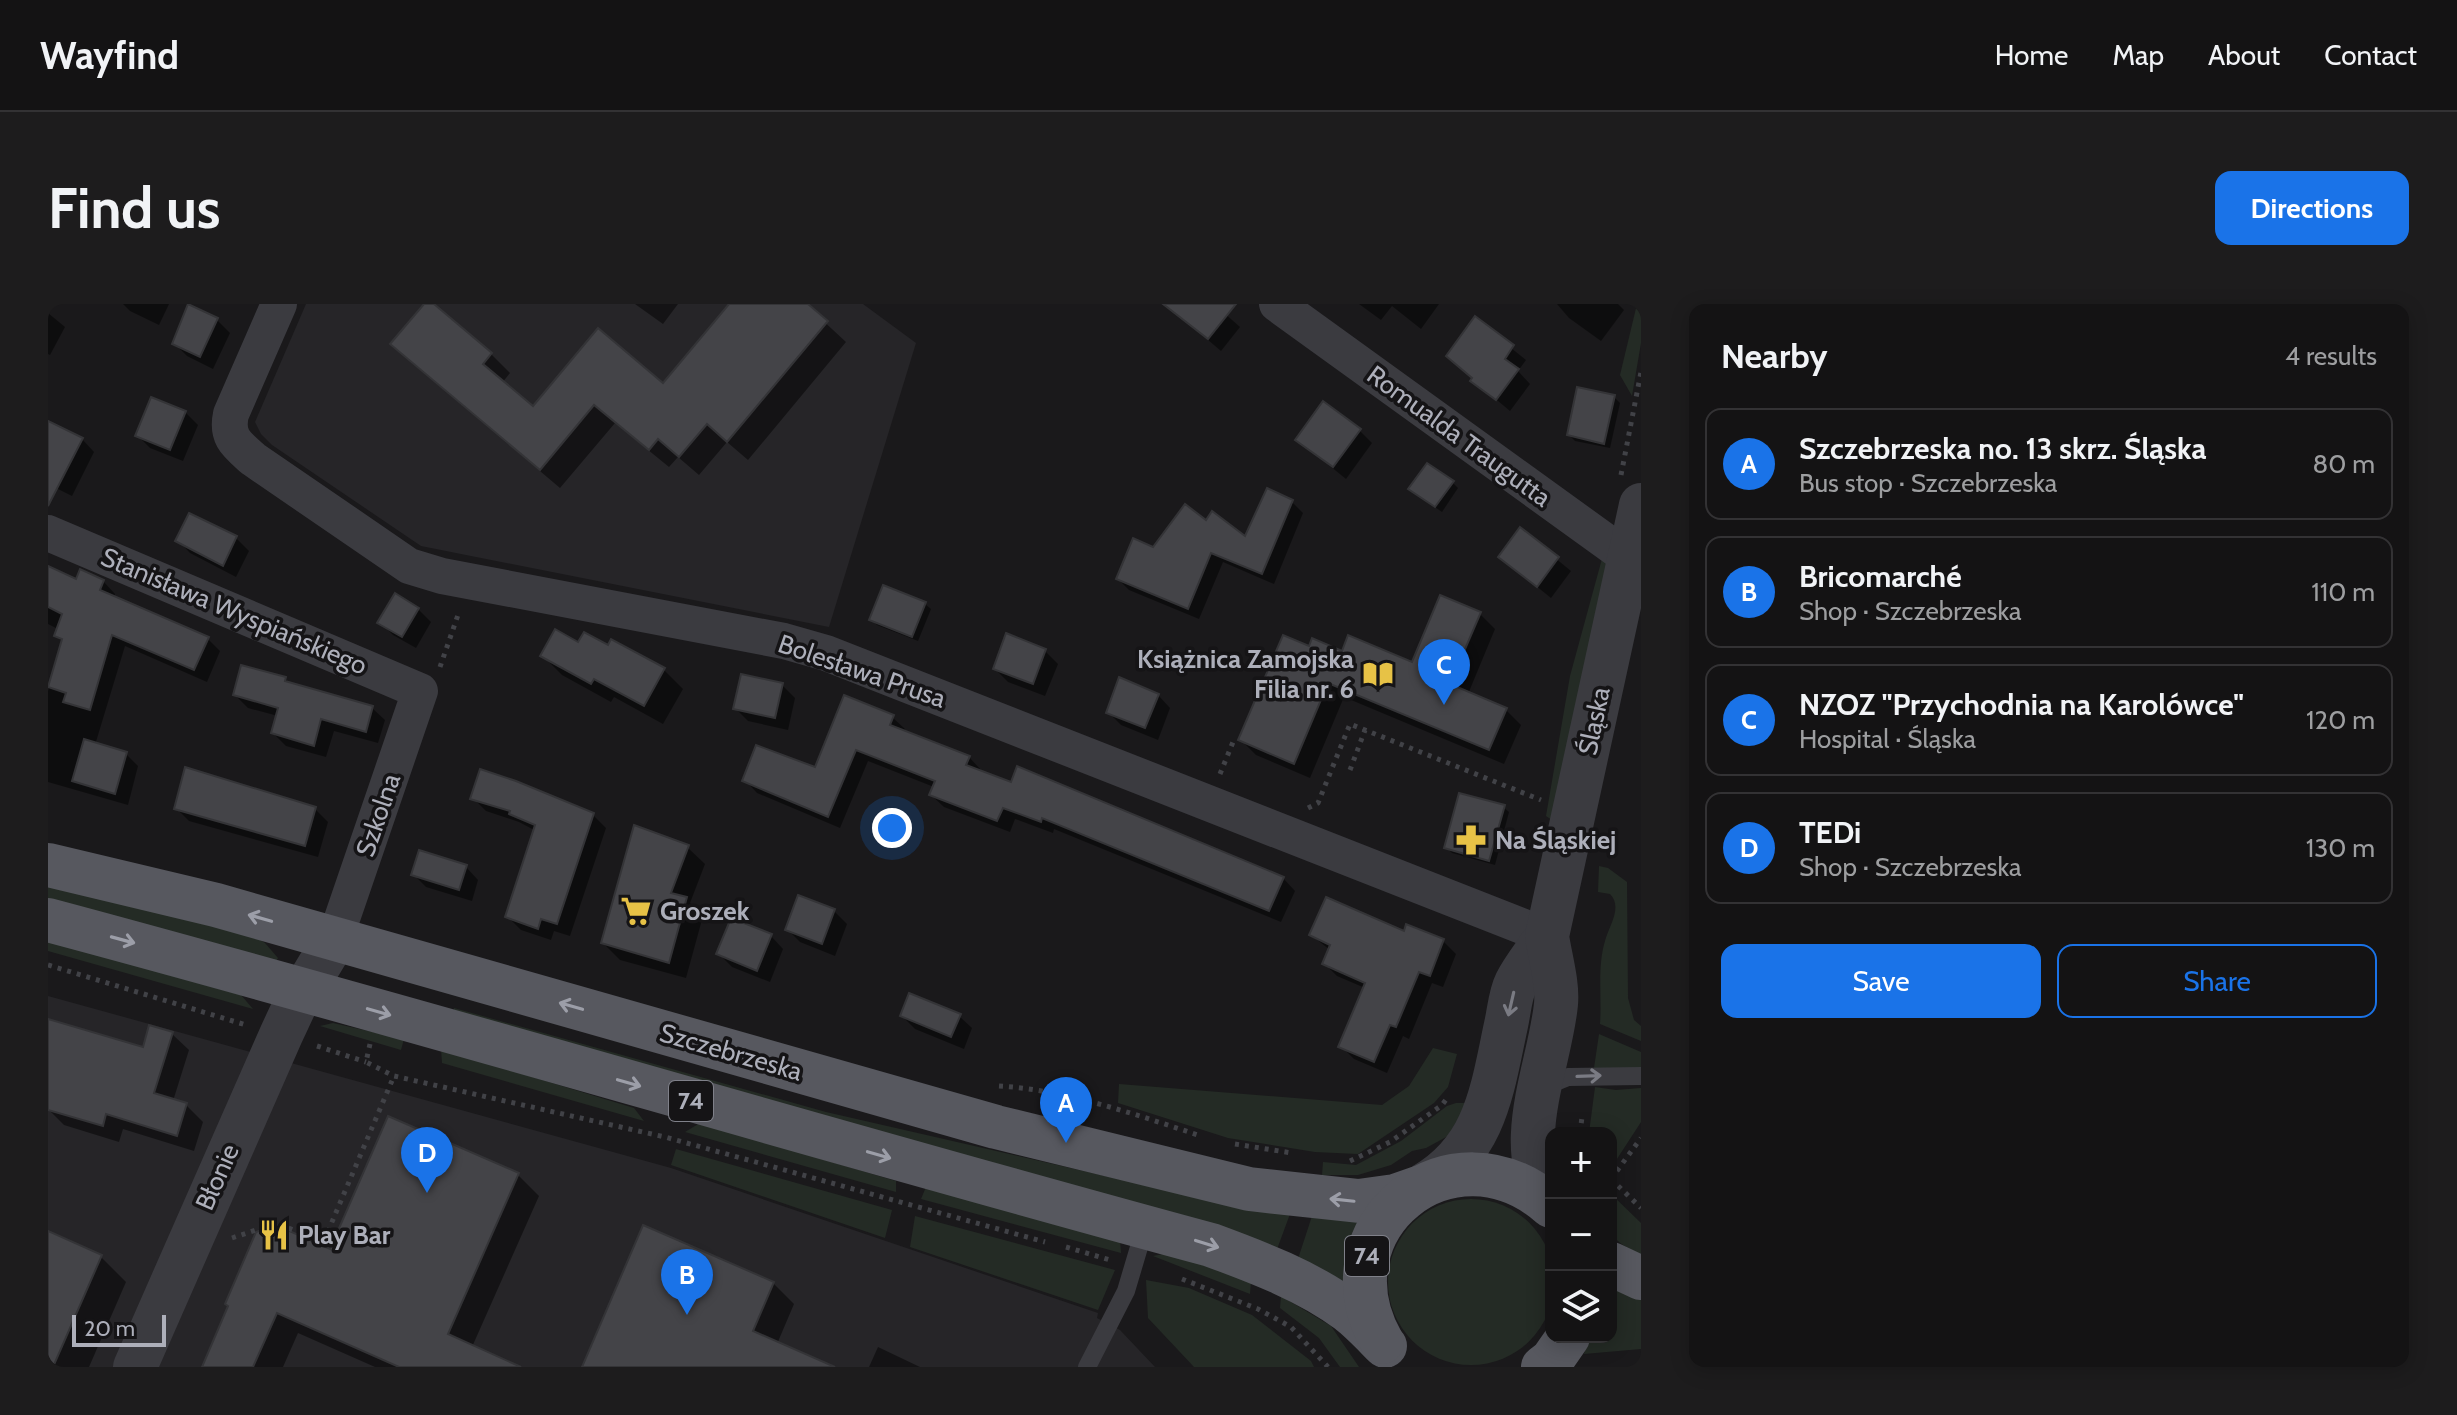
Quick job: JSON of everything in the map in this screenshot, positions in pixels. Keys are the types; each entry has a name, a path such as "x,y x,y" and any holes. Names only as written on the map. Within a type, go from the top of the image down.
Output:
{"main road":[{"name":"Szczebrzeska","path":"48,865 216,905 996,1127 1249,1189 1359,1201 1395,1196 1421,1186"},
{"name":"74","path":"48,920 912,1164 1139,1247 1211,1245 1277,1272 1347,1311 1396,1360"},
{"name":"74","path":"1396,1360 1373,1326 1366,1303 1364,1280 1367,1257 1375,1234 1388,1214 1421,1186 1458,1175 1493,1175 1516,1182 1545,1200"},
{"path":"1617,1267 1641,1278"},
{"path":"1543,1367 1564,1343"}],"street":[{"name":"Bolesława Prusa","path":"279,304 231,414 228,428 233,440 253,459 409,566 442,576 784,641 826,653 1547,936"},
{"name":"Romualda Traugutta","path":"1277,304 1635,563"},
{"name":"Śląska","path":"1421,1186 1451,1167 1478,1130 1492,1088 1515,985 1547,936 1635,563 1631,492"},
{"name":"Stanisława Wyspiańskiego","path":"48,533 420,691"},
{"name":"Szkolna","path":"335,939 420,691"},
{"name":"Śląska","path":"1547,936 1556,1002 1534,1133 1536,1170 1548,1199"},
{"name":"Błonie","path":"135,1367 281,1035 335,939"}],"lane":[{"path":"1539,1089 1568,1077 1641,1076"},
{"path":"1087,1367 1126,1291 1139,1247"}],"path":[{"path":"1631,492 1641,372"},
{"path":"1300,812 1318,803 1350,724 1544,801"},
{"path":"1350,770 1365,730"},
{"path":"1218,779 1233,742"},
{"path":"48,965 366,1062 394,1076 1139,1247 1182,1279 1258,1309 1291,1327 1328,1367"},
{"path":"366,1062 374,1032"},
{"path":"225,1240 277,1223 323,1243 394,1076"},
{"path":"996,1086 1023,1088 1132,1113 1204,1137"},
{"path":"1336,1159 1352,1161 1390,1142 1442,1105 1452,1091"},
{"path":"1581,1127 1582,1117"},
{"path":"1617,1171 1641,1138"},
{"path":"1233,1144 1305,1155"},
{"path":"1617,1185 1641,1208"}],"shaded area":[{"path":"306,304 863,304 916,343 829,627 421,546 272,445 255,422"},
{"path":"1637,304 1641,304 1641,343 1632,396 1620,375"},
{"path":"1603,555 1607,562 1552,820 1546,816 1570,676"},
{"path":"1599,866 1608,868 1627,882 1628,998 1634,1020 1641,1026 1641,1041 1600,1024 1601,961 1615,905 1610,894 1598,892"},
{"path":"48,884 254,936 278,958 276,962 48,904"},
{"path":"48,941 241,995 253,1009 48,951"},
{"path":"48,996 671,1168 1098,1313 1097,1318 1120,1330 1155,1367 48,1367"},
{"path":"454,1008 826,1112 1210,1200 1290,1214 1276,1252 453,1015"},
{"path":"333,1023 404,1039 401,1050 320,1026"},
{"path":"1599,1034 1641,1052 1641,1069 1594,1068"},
{"path":"1433,1048 1457,1054 1448,1087 1434,1103 1358,1154 1315,1152 1228,1138 1118,1103 1119,1084 1382,1105 1409,1086"},
{"path":"441,1049 634,1108 644,1121 442,1063"},
{"path":"1595,1087 1616,1090 1641,1088 1641,1122 1617,1159 1617,1127 1590,1127"},
{"path":"1467,1103 1448,1136 1426,1148 1412,1151 1391,1165 1358,1175 1322,1175 1323,1162 1356,1165 1401,1141 1447,1106"},
{"path":"700,1123 896,1181 896,1192 685,1132"},
{"path":"676,1149 892,1210 885,1238 671,1165"},
{"path":"926,1187 1120,1240 1121,1253 921,1199"},
{"path":"1455,1200 1487,1200 1517,1213 1545,1245 1545,1319 1530,1341 1517,1351 1487,1364 1455,1364 1425,1351 1402,1328 1389,1298 1389,1266 1402,1236 1425,1213"},
{"path":"1617,1200 1641,1223 1641,1255 1617,1240"},
{"path":"915,1216 1115,1270 1098,1310 910,1247"},
{"path":"1312,1216 1366,1221 1350,1290 1297,1262"},
{"path":"1168,1253 1251,1281 1250,1294 1153,1256"},
{"path":"1146,1280 1189,1288 1252,1315 1311,1361 1314,1367 1194,1367 1148,1318"},
{"path":"1617,1285 1641,1296 1641,1349 1584,1354 1587,1343 1617,1343"},
{"path":"1281,1296 1331,1326 1359,1367 1340,1367 1319,1338 1280,1308"}],"building":[{"path":"188,304 218,318 200,357 172,344"},
{"path":"424,304 434,304 492,353 483,364 533,406 598,328 663,383 729,304 808,304 828,321 727,442 707,424 679,457 658,439 649,450 594,405 540,470 390,344"},
{"path":"1163,304 1236,304 1208,339"},
{"path":"1475,316 1514,345 1505,359 1519,369 1496,400 1470,381 1472,378 1446,356"},
{"path":"1577,387 1615,395 1604,444 1567,435"},
{"path":"151,397 186,411 170,450 135,436"},
{"path":"1323,401 1361,429 1333,467 1295,440"},
{"path":"48,421 83,438 48,506"},
{"path":"1427,463 1454,481 1435,507 1408,489"},
{"path":"1267,488 1293,500 1262,574 1211,553 1188,609 1116,579 1133,538 1153,547 1185,504 1206,520 1212,511 1245,536"},
{"path":"189,513 237,536 223,566 175,541"},
{"path":"1520,527 1559,557 1537,587 1498,557"},
{"path":"48,566 76,579 80,569 104,580 100,590 209,637 194,670 112,635 90,710 63,702 66,693 48,687 62,639 54,636 62,614 48,607"},
{"path":"883,585 926,602 912,637 869,620"},
{"path":"395,593 419,608 402,637 377,623"},
{"path":"1440,595 1481,612 1450,684 1507,708 1489,750 1328,683 1294,764 1238,740 1283,635 1309,646 1312,638 1342,651 1348,635 1412,662"},
{"path":"555,629 578,642 584,632 608,645 611,639 665,668 644,706 594,679 591,684 540,656"},
{"path":"1006,633 1046,649 1033,684 993,669"},
{"path":"241,665 373,706 366,732 321,719 314,746 271,733 278,708 233,695"},
{"path":"741,674 783,683 775,718 733,709"},
{"path":"1119,677 1159,694 1145,728 1106,713"},
{"path":"844,695 894,715 890,725 970,756 966,765 1011,782 1017,766 1284,877 1269,911 1042,818 1041,822 1003,808 997,821 929,795 935,781 856,750 828,817 742,781 756,745 815,767"},
{"path":"84,739 127,752 115,794 72,781"},
{"path":"185,767 316,807 305,846 174,809"},
{"path":"480,769 594,813 557,924 541,919 538,929 505,917 535,825 509,814 510,811 470,799"},
{"path":"1459,793 1505,805 1489,861 1444,848"},
{"path":"634,825 689,845 671,893 687,897 669,963 601,943"},
{"path":"419,850 467,865 459,890 411,875"},
{"path":"798,895 835,909 822,944 785,930"},
{"path":"1326,897 1404,931 1406,924 1444,939 1430,976 1419,972 1396,1027 1390,1025 1374,1062 1338,1047 1365,983 1322,964 1330,945 1309,935"},
{"path":"731,918 772,934 757,971 716,954"},
{"path":"909,993 961,1014 951,1037 900,1016"},
{"path":"48,1019 143,1047 149,1025 173,1032 154,1093 187,1103 177,1136 106,1114 103,1126 48,1110"},
{"path":"388,1116 519,1173 448,1334 521,1367 399,1367 277,1313 253,1367 202,1367 256,1232 276,1225 330,1249"},
{"path":"643,1225 774,1282 753,1331 835,1367 582,1367"},
{"path":"48,1231 102,1255 53,1367 48,1367"}],"place":[{"name":"Książnica Zamojska Filia nr. 6","path":"1378,674"},
{"name":"NZOZ \"Przychodnia na Karolówce\"","path":"1444,705"},
{"name":"Na Śląskiej","path":"1471,840"},
{"name":"Groszek","path":"636,911"},
{"name":"Szczebrzeska no. 13 skrz. Śląska","path":"1066,1143"},
{"name":"TEDi","path":"427,1193"},
{"name":"Play Bar","path":"274,1235"},
{"name":"Bricomarché","path":"687,1315"}]}
